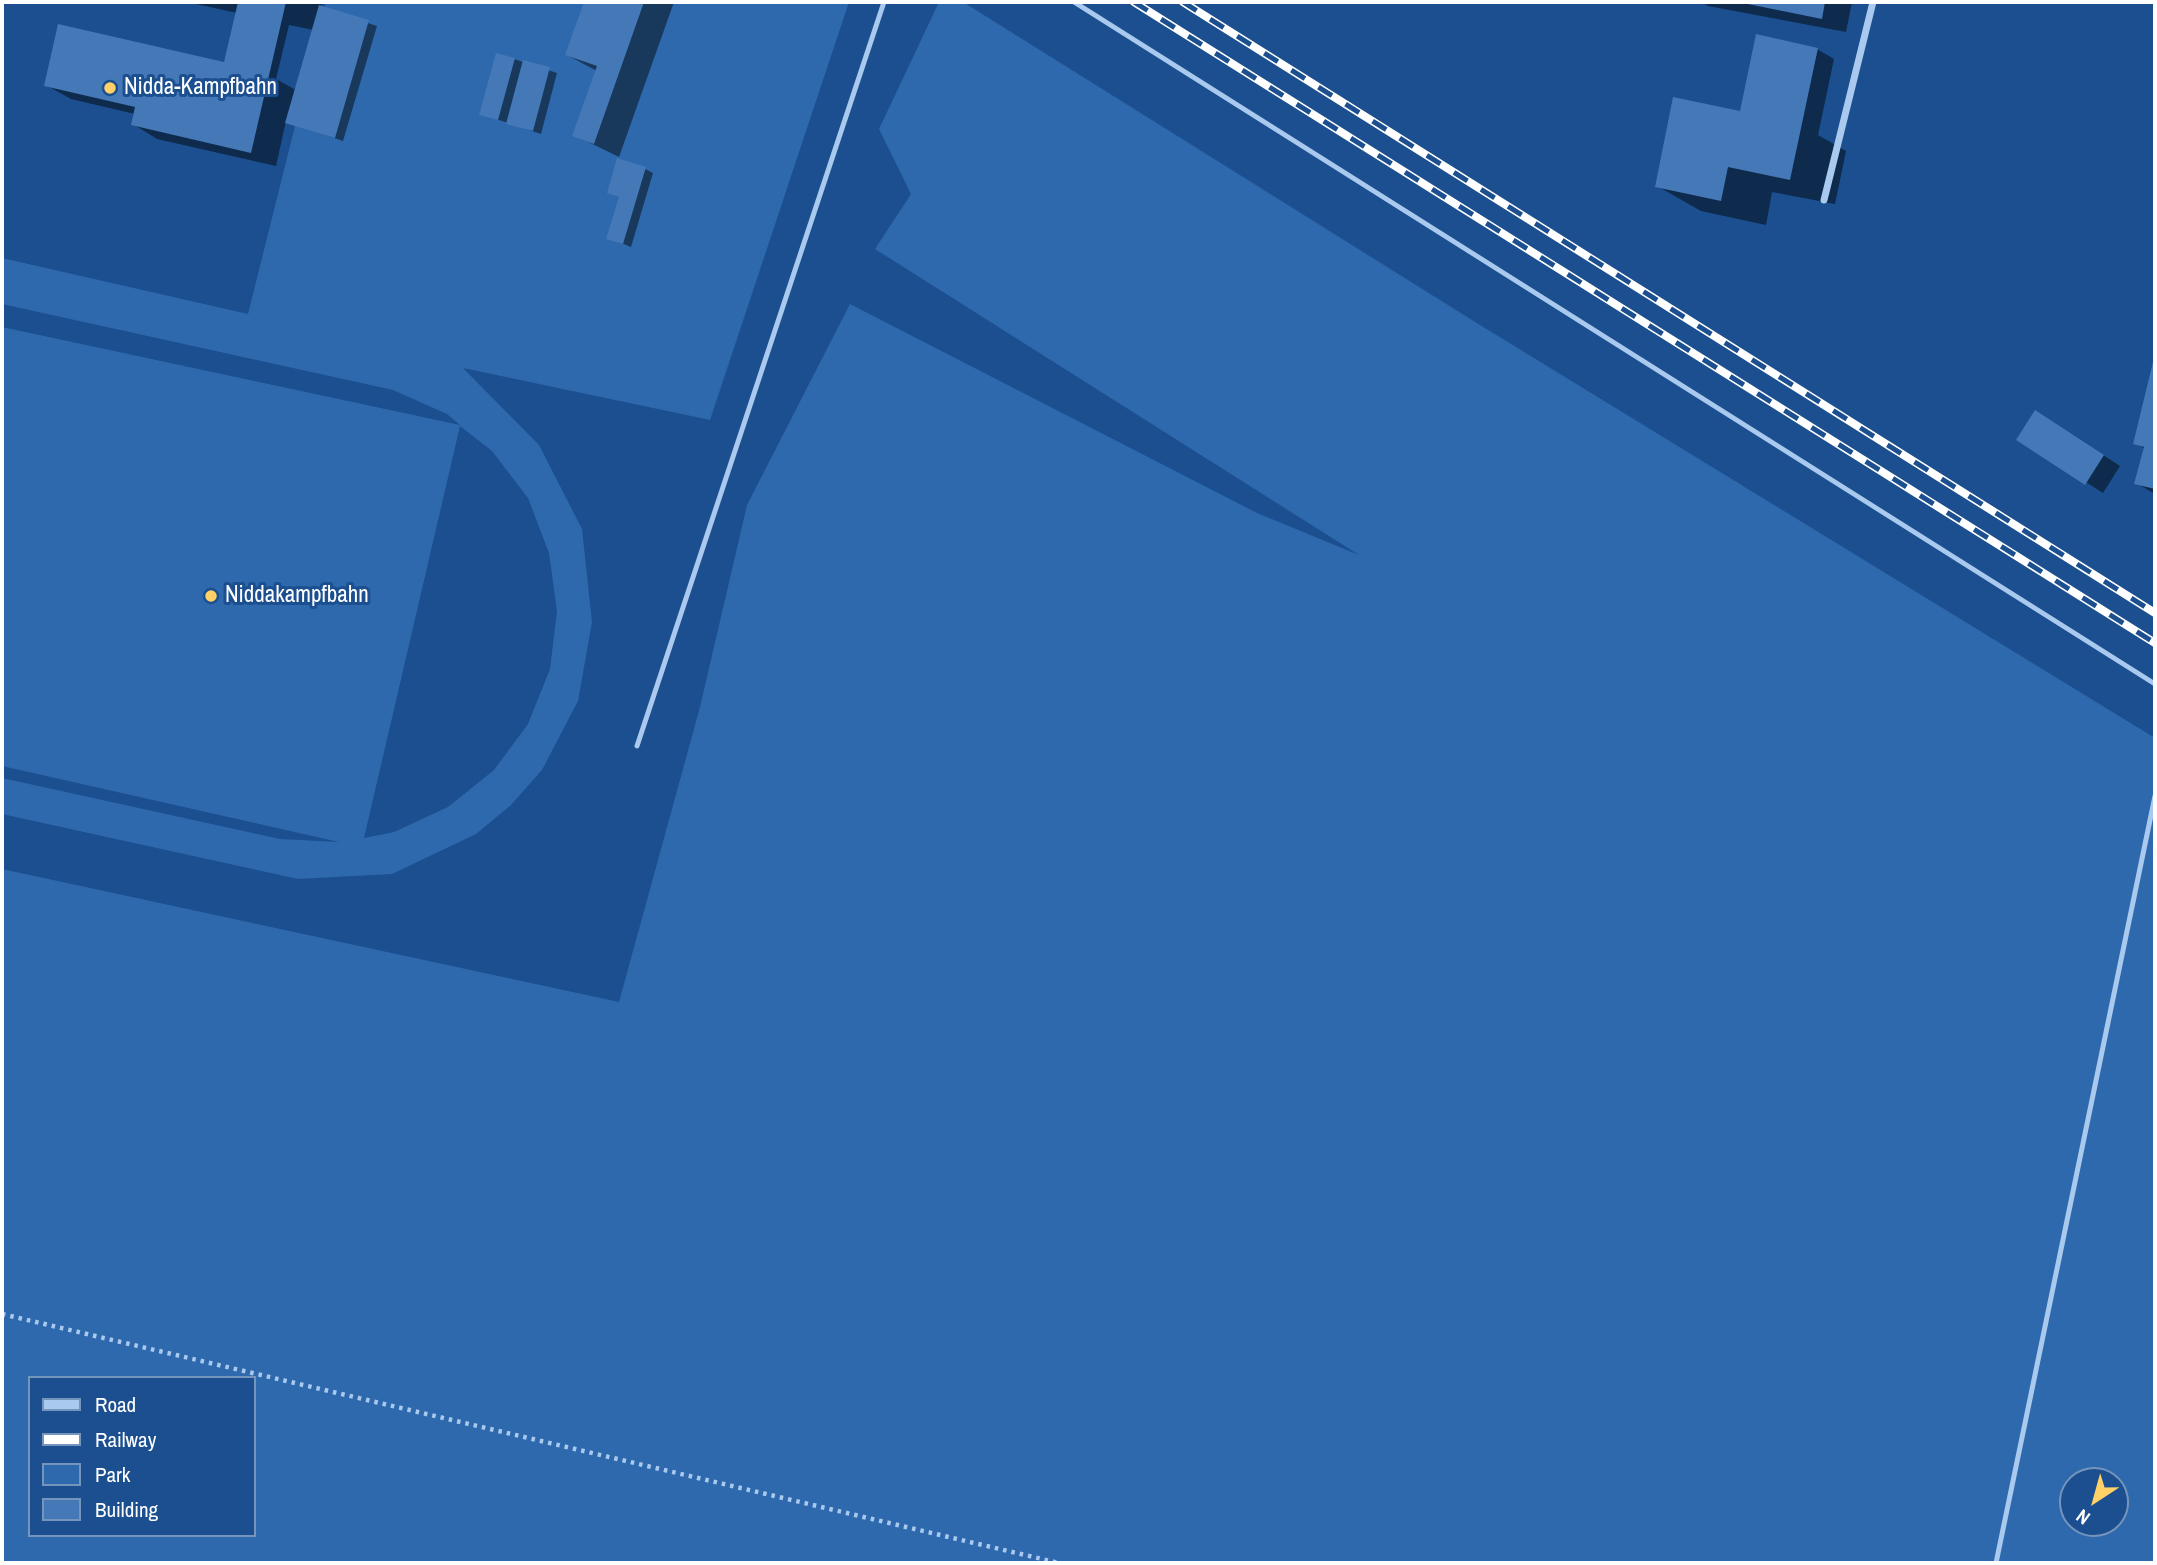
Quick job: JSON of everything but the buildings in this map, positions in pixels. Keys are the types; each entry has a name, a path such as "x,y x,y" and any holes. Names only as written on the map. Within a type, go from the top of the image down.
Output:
{"street":[{"path":"1824,200 1873,2"}],"lane":[{"path":"637,746 884,2"},
{"path":"1074,2 2155,684"},
{"path":"1996,1563 2155,796"}],"path":[{"path":"2,1314 1059,1563"}],"green space":[{"path":"326,2 849,2 710,420 463,368 539,445 582,529 592,622 578,701 542,770 511,805 476,834 392,874 298,879 2,814 2,778 280,839 339,842 2,766 2,327 460,425 447,414 393,390 2,304 2,258 248,314","holes":["460,426 492,451 528,498 549,553 557,611 550,669 528,724 494,770 448,807 394,832 364,838"]},
{"path":"939,2 963,2 1480,325 2155,738 2155,1563 2,1563 2,869 619,1002 700,707 747,505 850,304 1257,513 1359,555 875,249 911,194 879,129"}],"railway":[{"path":"1134,2 2155,643"},
{"path":"1183,2 2155,613"}],"place":[{"name":"Nidda-Kampfbahn","path":"110,88"},
{"name":"Niddakampfbahn","path":"211,596"}]}
